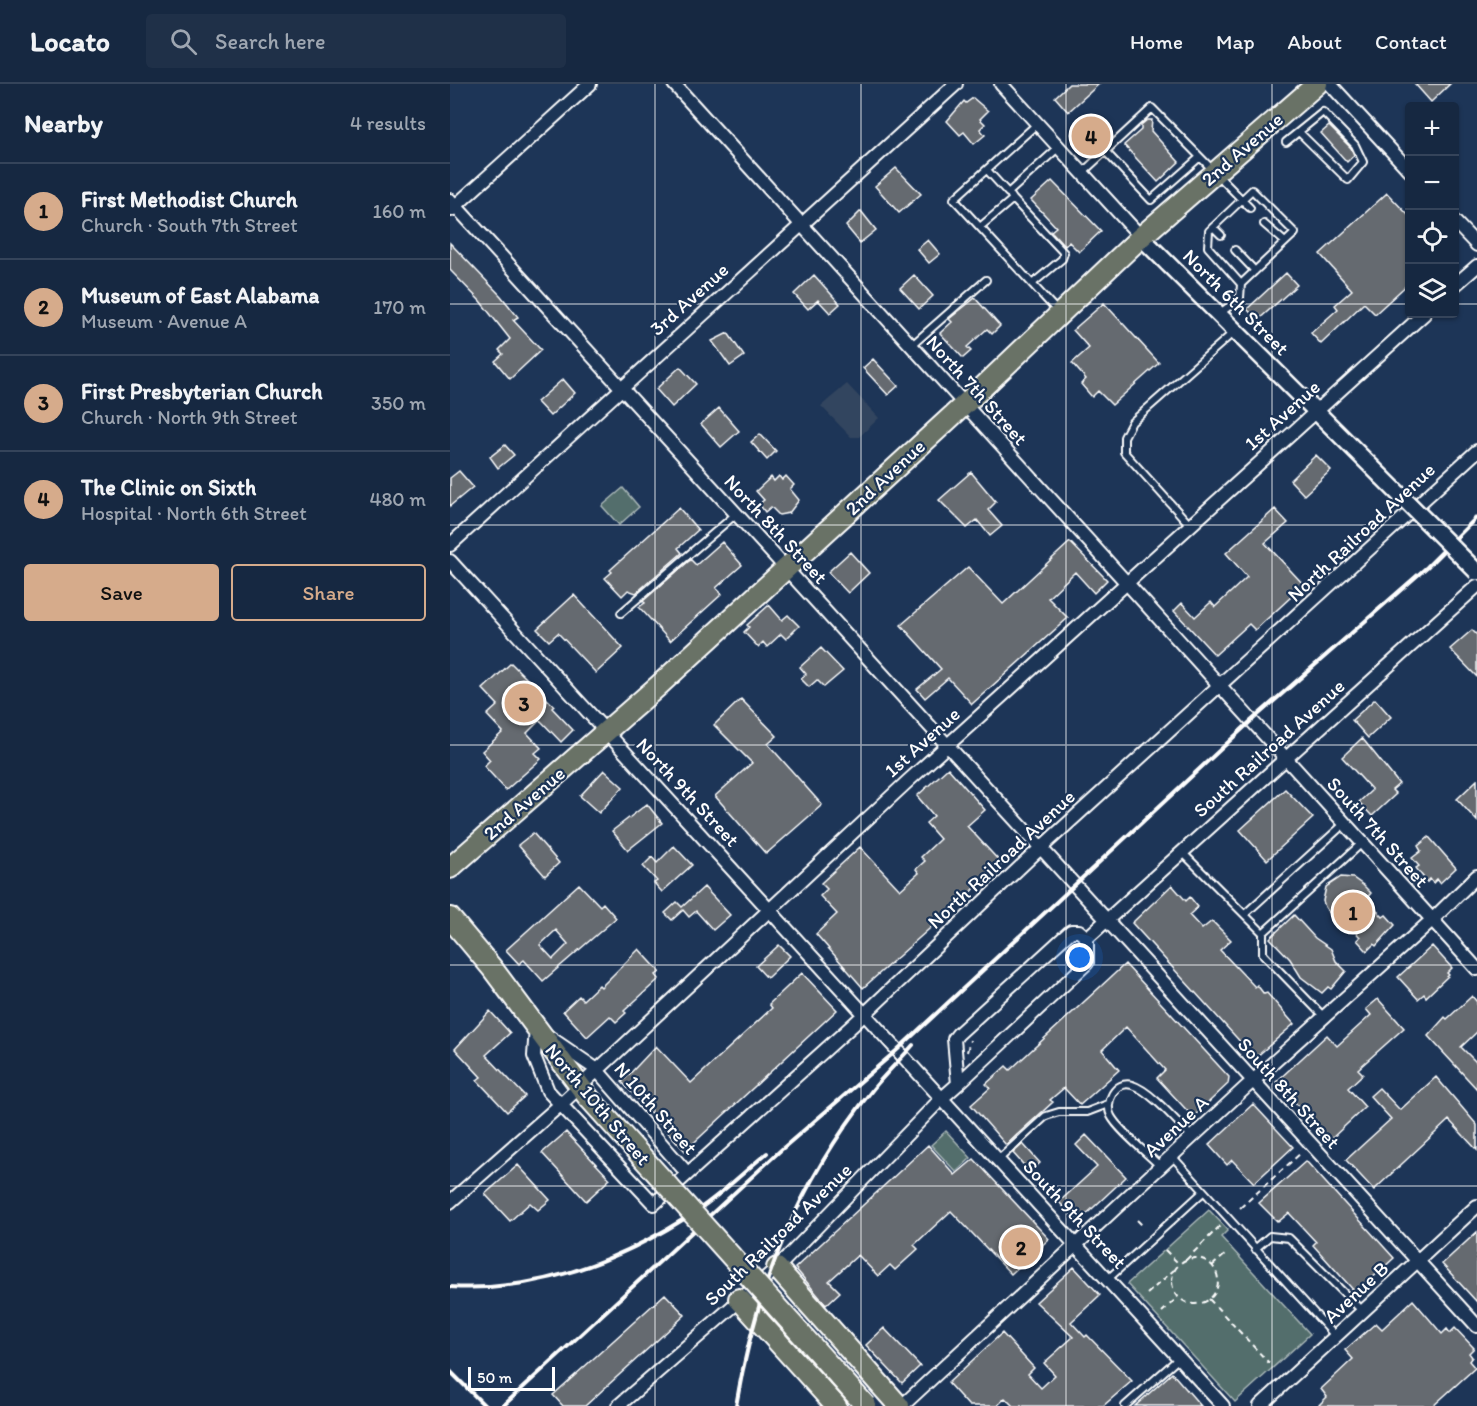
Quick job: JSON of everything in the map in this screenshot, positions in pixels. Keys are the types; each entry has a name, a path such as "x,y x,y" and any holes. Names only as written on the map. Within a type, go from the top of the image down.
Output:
{"main road":[{"name":"2nd Avenue","path":"450,868 606,732 964,405 1141,237 1317,84"},
{"name":"North 10th Street","path":"450,918 584,1091 867,1406"},
{"path":"777,1268 901,1406"},
{"path":"739,1299 836,1406"}],"street":[{"path":"452,206 590,84"},
{"name":"North 7th Street","path":"674,84 1251,721"},
{"name":"3rd Avenue","path":"450,545 956,84"},
{"name":"North 6th Street","path":"1001,84 1141,237 1477,572"},
{"path":"1330,84 1405,166"},
{"name":"North 8th Street","path":"452,206 1074,884"},
{"path":"1459,225 1477,245"},
{"path":"1459,282 1477,266"},
{"name":"1st Avenue","path":"450,1202 560,1105 584,1091 596,1069 1420,318"},
{"name":"North Railroad Avenue","path":"536,1028 534,1056 549,1091 654,1204 1477,451"},
{"name":"North 9th Street","path":"450,561 896,1051"},
{"name":"South Railroad Avenue","path":"618,1406 777,1268 940,1099 1088,963 1087,938 1477,586"},
{"name":"South 7th Street","path":"1251,721 1477,969"},
{"name":"Avenue A","path":"901,1406 1252,1082 1432,920 1477,876"},
{"name":"South 8th Street","path":"1074,884 1252,1082 1477,1326"},
{"path":"958,1084 954,1039 958,1034 1071,931 1079,931 1087,938"},
{"name":"N 10th Street","path":"536,1028 596,1069 687,1173"},
{"name":"South 9th Street","path":"896,1051 1223,1406"},
{"name":"Avenue B","path":"1260,1406 1477,1206"}],"lane":[{"path":"1082,173 1152,108 1250,208"},
{"path":"1286,142 1323,112 1355,145 1363,162 1348,180 1299,132"},
{"path":"1037,124 954,199 1060,314"},
{"path":"980,227 1059,147"},
{"path":"1105,151 1151,200 1200,157"},
{"path":"987,170 1064,253 1062,259 1032,284"},
{"path":"1219,314 1240,298 1241,284 1295,233 1252,190 1209,231 1208,247 1241,284"},
{"path":"1264,224 1285,242"},
{"path":"1213,227 1221,235"},
{"path":"1235,250 1255,271"},
{"path":"911,346 986,280"},
{"path":"1190,525 1124,452 1124,436 1132,422 1236,331"},
{"path":"621,613 736,514"},
{"path":"1245,914 1344,824"},
{"path":"1263,933 1362,843"},
{"path":"1182,852 1263,933 1263,954 1324,1017"},
{"path":"1160,1167 1111,1116 1108,1104 1113,1092 1121,1085 1131,1084 1145,1093 1192,1137"},
{"path":"998,1160 1047,1116 1059,1112 1088,1112 1108,1104"},
{"path":"1172,1156 1336,1337"},
{"path":"1108,1279 1203,1192"},
{"path":"1255,1249 1270,1236 1289,1238 1363,1312"},
{"path":"1125,1406 1179,1357"}],"path":[{"path":"969,1059 970,1038"},
{"path":"1240,1208 1302,1152"},
{"path":"1137,1220 1143,1226"},
{"path":"1147,1294 1222,1224"},
{"path":"1165,1250 1179,1264"},
{"path":"1212,1266 1227,1253"},
{"path":"1175,1269 1172,1279 1178,1297 1193,1304 1209,1299 1214,1293 1218,1280 1212,1266 1195,1258 1186,1260"},
{"path":"1162,1312 1178,1297"},
{"path":"1209,1299 1269,1363"}],"shaded area":[{"path":"847,384 879,418 859,437 851,437 821,406"}],"green space":[{"path":"623,488 639,507 619,525 602,506"},
{"path":"946,1131 971,1158 956,1172 931,1145"},
{"path":"1209,1210 1228,1230 1221,1237 1310,1334 1235,1402 1127,1284"}],"building":[{"path":"1069,84 1099,84 1068,112 1055,97"},
{"path":"1415,84 1450,84 1431,102"},
{"path":"973,98 988,111 980,119 985,124 980,129 985,135 974,144 964,132 960,135 947,121 964,101 966,103"},
{"path":"1100,120 1108,129 1083,152 1075,143"},
{"path":"1147,120 1152,120 1151,131 1179,162 1158,182 1124,145 1141,130 1141,125"},
{"path":"1329,126 1351,148 1354,155 1347,162 1321,133"},
{"path":"896,168 921,194 899,213 875,186"},
{"path":"1052,181 1101,231 1079,252 1069,242 1065,246 1051,231 1056,227 1031,200"},
{"path":"1387,193 1405,212 1405,287 1375,314 1364,303 1321,344 1311,333 1338,309 1335,305 1352,290 1320,254"},
{"path":"861,211 876,230 860,243 846,226"},
{"path":"928,240 940,254 929,263 917,249"},
{"path":"450,243 501,296 518,317 513,320 541,350 510,379 495,361 503,354 499,350 510,339 480,301 450,270"},
{"path":"1286,273 1297,285 1258,320 1247,309"},
{"path":"814,275 840,304 830,313 818,300 808,309 794,294"},
{"path":"914,275 933,296 919,309 900,288"},
{"path":"975,298 1000,326 992,334 987,329 967,347 971,351 963,358 940,333 952,322 949,319"},
{"path":"1104,303 1159,363 1112,405 1098,391 1092,397 1081,384 1086,379 1072,363 1089,348 1073,330"},
{"path":"728,333 744,356 730,366 712,341"},
{"path":"873,359 898,386 888,395 863,368"},
{"path":"680,367 696,384 672,407 656,389"},
{"path":"563,379 575,393 550,416 537,402"},
{"path":"719,408 739,431 721,447 701,424"},
{"path":"760,434 776,451 767,460 751,442"},
{"path":"505,445 514,455 498,468 490,457"},
{"path":"1316,455 1331,470 1304,495 1290,480"},
{"path":"459,471 473,487 450,506 450,478"},
{"path":"971,472 996,502 988,510 1002,526 990,536 977,520 967,528 939,500"},
{"path":"779,476 782,480 786,476 794,485 790,489 799,500 789,513 779,515 771,507 765,512 759,504 764,500 756,491 771,477 774,481"},
{"path":"679,508 698,530 678,548 682,553 636,593 628,590 622,596 605,578 612,572 610,570"},
{"path":"1275,509 1288,523 1265,543 1304,585 1255,630 1249,624 1215,655 1174,611 1182,603 1195,617 1211,602 1215,607 1247,577 1226,553"},
{"path":"722,542 742,565 716,588 722,594 670,641 639,607 689,561 691,560 696,565"},
{"path":"1070,542 1107,580 1094,593 1075,572 1048,598 1068,618 972,704 948,678 925,698 917,689 941,669 901,625 968,567 1003,604"},
{"path":"850,552 869,573 848,593 828,572"},
{"path":"574,595 623,648 596,673 558,633 549,641 537,629"},
{"path":"769,605 782,620 788,615 799,626 786,639 781,634 767,647 763,642 758,647 744,632 749,627 747,625"},
{"path":"1472,630 1477,635 1477,677 1450,649"},
{"path":"821,648 843,671 824,687 817,680 809,687 801,679 806,674 800,667"},
{"path":"511,663 554,706 552,708 573,730 561,742 540,720 527,733 541,748 535,753 541,759 506,790 484,766 490,760 482,751 503,732 487,715 498,705 483,689"},
{"path":"741,699 777,736 768,744 822,805 766,854 715,796 752,763 714,725"},
{"path":"1375,699 1391,717 1368,738 1352,720"},
{"path":"1362,738 1399,784 1392,790 1396,794 1372,816 1359,802 1372,790 1342,757"},
{"path":"948,768 985,810 967,826 1002,864 863,988 816,934 837,914 820,896 827,889 821,883 860,847 900,890 919,873 916,869 925,861 921,857 940,839 926,823 934,816 917,796"},
{"path":"604,770 623,787 599,813 580,796"},
{"path":"1477,780 1477,821 1457,799"},
{"path":"1285,789 1313,818 1267,860 1240,830"},
{"path":"647,804 662,823 628,850 612,831"},
{"path":"533,833 559,863 545,876 518,845"},
{"path":"1429,837 1456,868 1440,883 1437,879 1433,883 1430,879 1427,882 1416,868 1419,866 1412,858 1421,851 1418,846"},
{"path":"674,846 692,865 662,892 654,883 657,881 643,866 652,857 657,863"},
{"path":"1341,877 1353,878 1363,885 1371,893 1366,899 1383,917 1386,915 1395,925 1376,946 1374,944 1367,951 1357,940 1360,937 1343,918 1337,924 1325,907 1323,901 1326,887"},
{"path":"579,884 600,906 603,903 616,918 543,981 524,960 519,964 506,950","holes":["556,930 568,944 553,959 540,945"]},
{"path":"1172,885 1186,901 1190,897 1198,907 1189,915 1202,929 1212,921 1231,940 1220,950 1255,987 1257,985 1264,994 1267,993 1294,1024 1255,1058 1132,923"},
{"path":"704,887 730,915 713,930 696,911 689,917 683,910 672,920 665,913 677,902 682,907"},
{"path":"1294,915 1315,938 1331,949 1336,961 1346,971 1331,989 1328,987 1322,993 1301,977 1290,959 1270,938"},
{"path":"779,945 790,956 767,978 756,966"},
{"path":"1432,946 1452,968 1447,973 1449,975 1426,997 1424,994 1418,999 1398,977"},
{"path":"639,949 660,972 656,975 659,979 624,1011 626,1013 616,1022 610,1016 587,1037 563,1011 579,996 583,1000 599,985 601,987"},
{"path":"1125,964 1229,1077 1228,1084 1193,1117 1157,1078 1165,1070 1126,1027 1102,1050 1119,1070 1080,1105 1064,1088 1050,1100 1053,1102 1006,1145 971,1105 990,1088 986,1084 1006,1066 1010,1070"},
{"path":"802,973 837,1010 685,1151 622,1082 656,1046 691,1083 772,1008 769,1004"},
{"path":"1472,996 1477,1002 1477,1032 1461,1047 1477,1063 1477,1089 1428,1036 1445,1017 1447,1019"},
{"path":"1378,999 1404,1028 1358,1069 1363,1074 1348,1088 1365,1107 1330,1140 1276,1082 1327,1035 1337,1046 1371,1015 1366,1009"},
{"path":"490,1011 510,1033 486,1055 525,1096 507,1112 477,1080 481,1077 455,1049"},
{"path":"1436,1077 1477,1125 1477,1150 1449,1120 1374,1190 1346,1160 1391,1119 1370,1096 1379,1088 1400,1110"},
{"path":"1253,1104 1293,1147 1254,1183 1232,1160 1227,1165 1209,1145"},
{"path":"566,1132 610,1179 586,1201 542,1153"},
{"path":"1086,1135 1126,1177 1078,1222 1059,1202 1097,1167 1076,1145"},
{"path":"1023,1144 1040,1163 1030,1172 1013,1153"},
{"path":"928,1145 955,1175 974,1159 1049,1239 1011,1274 951,1211 914,1245 918,1249 895,1270 890,1265 878,1276 858,1255 829,1281 840,1292 826,1305 795,1268"},
{"path":"1306,1161 1394,1258 1356,1293 1313,1245 1316,1242 1289,1213 1278,1222 1259,1203"},
{"path":"518,1165 550,1200 538,1210 530,1203 510,1221 485,1194"},
{"path":"1477,1232 1477,1302 1442,1264"},
{"path":"1074,1267 1100,1295 1071,1322 1132,1381 1103,1406 1013,1406 1005,1398 997,1406 969,1406 948,1383 1002,1333 1034,1368 1028,1374 1041,1388 1055,1375 1044,1363 1073,1337 1036,1302"},
{"path":"665,1294 685,1315 585,1406 563,1406 553,1395"},
{"path":"1413,1300 1442,1334 1447,1329 1450,1333 1455,1328 1474,1348 1469,1353 1472,1357 1469,1361 1475,1368 1433,1406 1318,1406 1327,1397 1321,1389 1353,1359 1345,1350 1376,1323 1382,1329"},
{"path":"884,1328 920,1366 902,1383 866,1345"},
{"path":"1172,1373 1201,1406 1135,1406"}],"railway":[{"path":"503,1406 782,1149 896,1051 1251,721 1427,567 1477,517"},
{"path":"736,1406 755,1320 768,1278 802,1200 822,1162 846,1125 878,1083 913,1045"},
{"path":"450,1287 512,1285 542,1279 572,1271 630,1249 695,1212 767,1153"},
{"path":"450,1371 485,1406"}],"place":[{"name":"The Clinic on Sixth","path":"1091,136"},
{"name":"First Presbyterian Church","path":"524,703"},
{"name":"First Methodist Church","path":"1353,912"},
{"name":"Museum of East Alabama","path":"1021,1247"}]}
